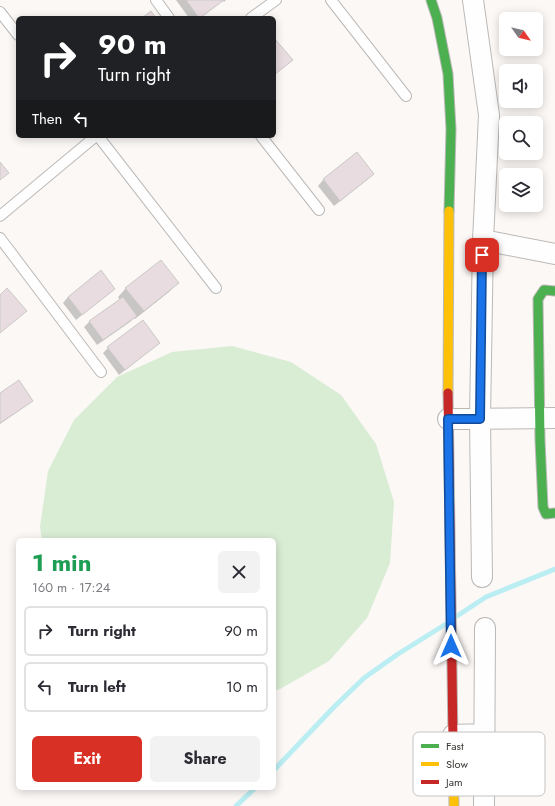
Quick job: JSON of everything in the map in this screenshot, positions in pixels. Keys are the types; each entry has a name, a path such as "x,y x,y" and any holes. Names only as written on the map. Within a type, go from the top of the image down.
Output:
{"street":[{"path":"432,0 448,74 451,129 448,419 453,732"},
{"path":"473,0 489,115 483,240 480,419 482,577"},
{"path":"483,240 555,254"},
{"path":"555,291 544,290 538,299 547,418 543,507 546,514 555,513"},
{"path":"448,419 547,418"},
{"path":"485,628 485,732"},
{"path":"454,796 454,806"},
{"path":"484,796 484,806"}],"lane":[{"path":"156,0 168,16"},
{"path":"254,16 276,0"},
{"path":"331,0 406,96"},
{"path":"0,12 16,32"},
{"path":"0,216 95,138"},
{"path":"99,138 216,288"},
{"path":"263,138 319,210"},
{"path":"0,238 101,372"}],"green space":[{"path":"232,346 291,362 341,395 376,444 394,502 390,563 367,618 329,661 276,690 276,538 42,538 40,527 48,471 74,420 117,377 172,352"}],"building":[{"path":"186,0 224,0 203,16 198,16"},
{"path":"151,11 155,16 145,16"},
{"path":"276,40 293,60 276,73"},
{"path":"357,152 374,174 340,201 323,179"},
{"path":"0,162 9,173 0,180"},
{"path":"161,260 179,283 144,311 125,288"},
{"path":"101,270 115,289 82,315 68,297"},
{"path":"7,288 27,311 0,333 0,295"},
{"path":"123,297 137,316 103,340 89,321"},
{"path":"143,320 160,343 125,370 107,347"},
{"path":"19,380 33,401 0,423 0,393"}],"waterway":[{"path":"457,616 486,597 555,569"},
{"path":"276,768 364,678 398,654 446,624"},
{"path":"236,806 253,790"}],"traffic: fast":[{"path":"431,0 437,18 448,74 451,129 449,211"},
{"path":"555,291 544,290 538,299 540,440 543,507 546,514 555,513"}],"traffic: slow":[{"path":"448,393 449,211"},
{"path":"454,796 454,806"}],"traffic: jam":[{"path":"448,393 453,732"}],"route":[{"path":"451,646 448,419 480,419 482,255"}]}
